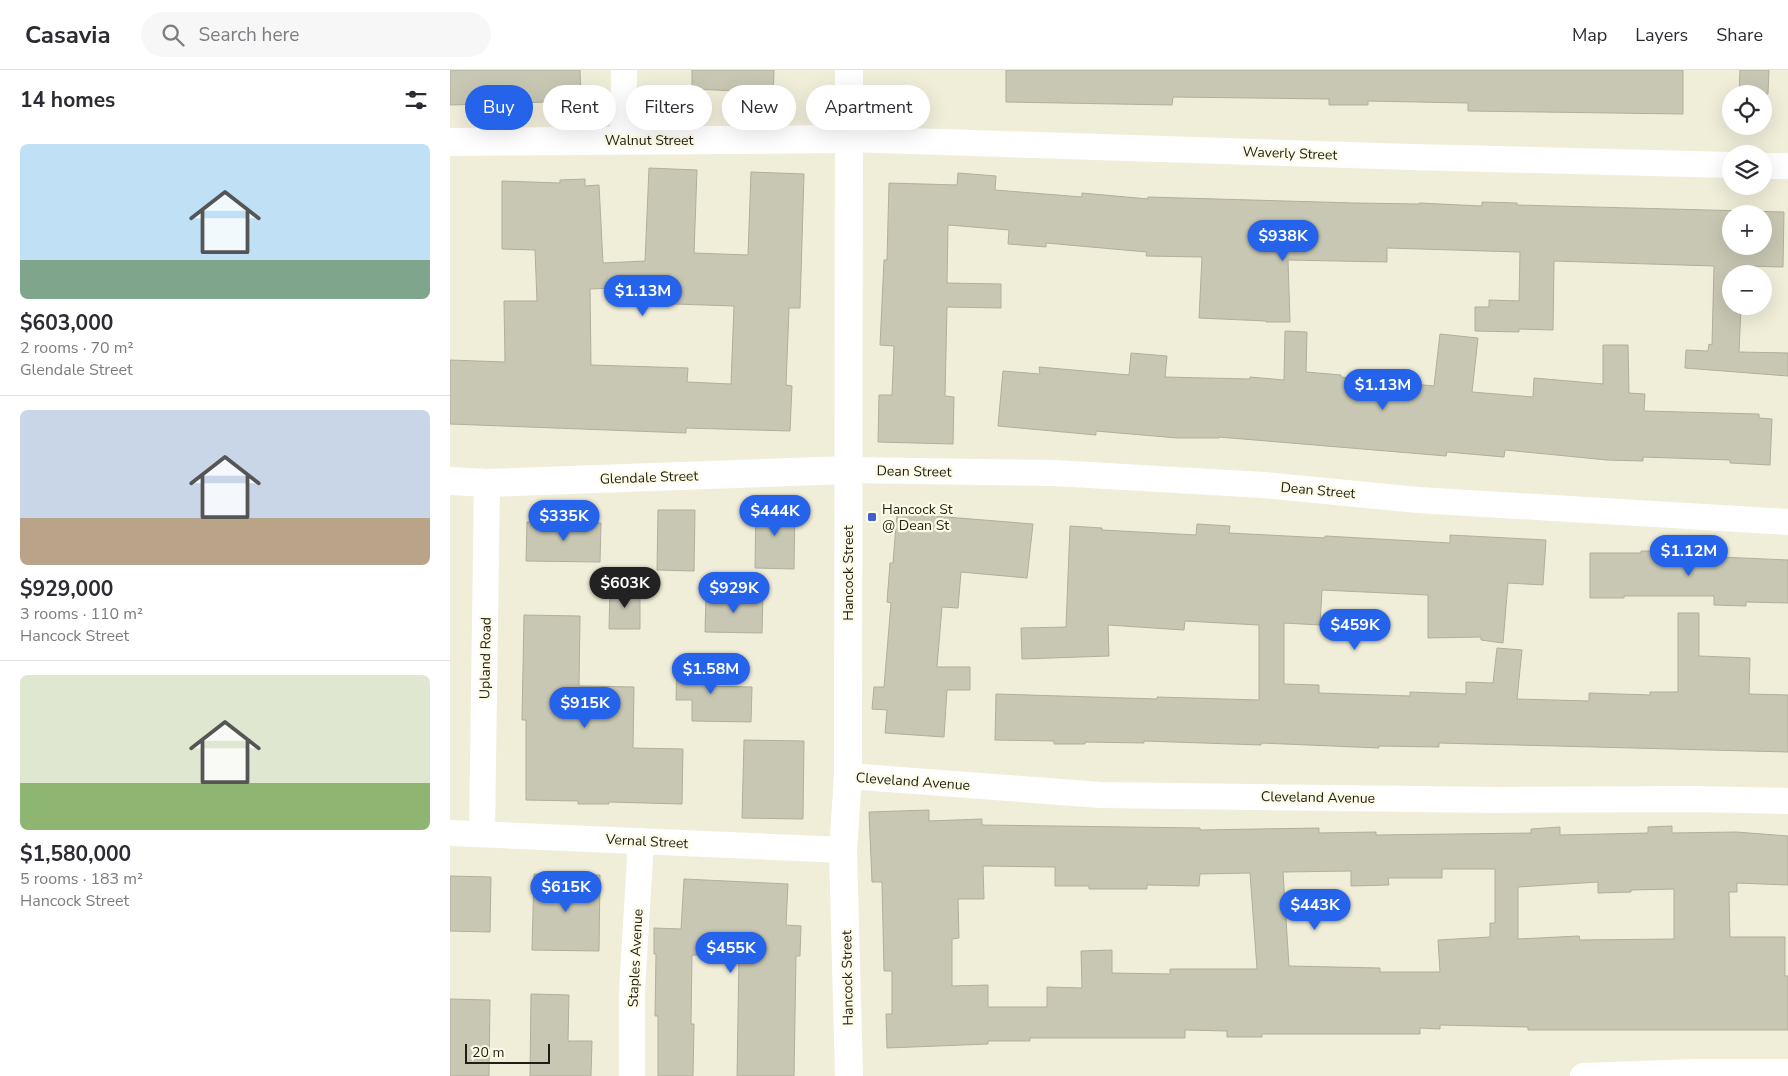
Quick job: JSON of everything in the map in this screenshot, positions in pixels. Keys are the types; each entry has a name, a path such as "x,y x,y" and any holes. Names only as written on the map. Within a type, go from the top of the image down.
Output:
{"street":[{"path":"623,140 624,70"},
{"name":"Hancock Street","path":"849,70 848,776 843,850 849,1076"},
{"name":"Walnut Street","path":"450,142 848,138"},
{"name":"Waverly Street","path":"848,138 1722,165"},
{"path":"1772,166 1788,166"},
{"name":"Glendale Street","path":"450,481 488,483 848,470"},
{"name":"Dean Street","path":"848,470 1055,473 1263,485 1418,500 1788,522"},
{"name":"Upland Road","path":"482,834 488,483"},
{"name":"Cleveland Avenue","path":"848,776 1101,795 1498,800 1692,799 1788,801"},
{"name":"Vernal Street","path":"450,833 843,850"},
{"name":"Staples Avenue","path":"632,1076 632,990 641,841"},
{"path":"1583,1076 1694,1072 1788,1072"}],"building":[{"path":"450,70 580,70 580,85 543,85 543,102 533,102 533,85 465,85 465,105 450,105"},
{"path":"692,70 774,70 774,85 722,85 722,90 712,90 712,85 692,85"},
{"path":"1006,70 1683,70 1683,114 1468,111 1468,103 1368,101 1368,105 1329,105 1329,99 1173,97 1172,105 1006,102"},
{"path":"1740,70 1769,70 1768,85 1739,85"},
{"path":"649,168 697,170 694,253 748,255 751,172 804,174 800,308 789,308 786,385 792,386 790,431 686,428 686,433 450,424 450,360 505,362 504,301 537,301 535,250 502,249 502,181 560,183 560,180 585,179 585,186 599,185 603,263 645,261","holes":["644,287 644,303 734,306 731,384 687,382 688,368 591,365 590,289"]},
{"path":"958,173 996,176 995,190 1082,197 1082,193 1148,199 1148,197 1482,206 1482,202 1517,203 1517,205 1722,210 1722,255 1772,255 1772,212 1784,212 1783,267 1772,267 1772,265 1722,265 1722,315 1741,315 1739,352 1788,353 1788,376 1685,368 1686,350 1708,351 1709,344 1712,345 1714,266 1554,261 1553,330 1519,329 1519,332 1475,331 1475,307 1489,307 1489,300 1519,301 1520,252 1387,248 1387,262 1288,260 1290,322 1266,322 1199,318 1202,257 1146,256 1147,252 1046,243 1046,247 1008,244 1009,230 948,225 947,283 1001,284 1001,308 947,307 945,396 954,397 953,444 878,442 879,395 892,395 894,346 880,345 884,260 887,260 889,183 957,185"},
{"path":"1285,331 1307,332 1306,372 1434,386 1440,334 1478,338 1472,392 1533,397 1534,378 1603,384 1603,345 1628,345 1629,393 1645,394 1644,411 1759,414 1759,418 1772,419 1770,465 1730,463 1730,460 1643,457 1643,461 1607,460 1505,450 1504,457 1447,452 1446,456 1219,437 1177,438 1096,431 1096,435 998,426 1003,371 1040,374 1039,367 1129,375 1131,353 1167,356 1165,377 1250,379 1250,377 1284,380"},
{"path":"756,506 795,506 794,569 755,568"},
{"path":"658,510 695,510 694,571 657,570"},
{"path":"897,513 1033,524 1027,578 961,572 958,608 942,607 937,667 970,667 970,690 947,690 944,737 885,733 887,710 872,709 874,687 884,687 891,603 887,602 890,563 893,563"},
{"path":"527,522 601,523 600,562 526,561"},
{"path":"1197,524 1230,526 1229,533 1325,538 1325,536 1450,543 1450,535 1546,540 1543,585 1508,583 1503,643 1481,640 1481,637 1428,638 1428,595 1322,590 1320,625 1284,623 1284,684 1319,685 1319,693 1410,696 1410,692 1466,694 1466,682 1493,683 1497,648 1522,650 1517,699 1589,701 1589,693 1650,695 1650,692 1678,692 1678,613 1699,613 1699,656 1750,658 1749,694 1788,695 1788,752 1439,743 1439,747 1379,746 1379,748 1144,741 1144,743 1085,742 1085,744 1054,744 1054,741 995,740 996,694 1259,700 1259,625 1185,621 1184,630 1108,625 1109,656 1022,659 1021,628 1066,627 1070,526 1102,528 1102,530 1196,535"},
{"path":"1641,551 1675,551 1675,555 1788,560 1788,603 1746,602 1746,606 1714,605 1714,596 1590,598 1590,553 1641,553"},
{"path":"610,588 640,589 640,629 609,629"},
{"path":"706,595 763,596 762,633 705,632"},
{"path":"524,615 580,616 579,686 634,687 633,748 683,749 682,804 609,802 609,804 578,804 578,801 526,800 526,720 522,720"},
{"path":"677,659 706,659 706,686 752,687 751,722 692,721 692,700 676,700"},
{"path":"744,740 804,741 803,819 742,818"},
{"path":"929,810 929,821 982,819 982,825 1200,828 1200,830 1319,828 1319,833 1376,832 1376,835 1531,833 1531,829 1560,827 1560,835 1648,833 1648,827 1672,826 1672,833 1736,832 1788,836 1788,885 1737,883 1737,892 1729,892 1730,937 1785,937 1785,976 1788,976 1788,1030 1528,1030 1528,1027 1440,1025 1440,1029 1420,1028 1420,1034 1262,1034 1262,1037 1227,1037 1227,1031 1185,1030 1185,1038 1030,1038 1030,1041 988,1041 988,1044 887,1048 886,1014 892,1014 892,971 884,971 882,882 872,882 869,812","holes":["983,866 1055,867 1055,886 1089,886 1089,889 1147,889 1147,885 1199,886 1200,874 1250,873 1257,969 1170,969 1170,974 1112,973 1112,950 1081,951 1082,988 1047,987 1047,1007 988,1007 988,985 952,986 952,939 959,938 958,899 984,899","1442,869 1495,869 1495,923 1490,923 1490,937 1438,940 1440,972 1380,972 1380,968 1289,966 1283,872 1351,871 1351,886 1389,885 1388,878 1442,878","1598,882 1598,893 1674,889 1674,939 1580,940 1579,936 1518,939 1518,887"]},
{"path":"534,874 600,875 599,951 532,950"},
{"path":"450,876 491,877 490,932 450,931"},
{"path":"684,879 788,884 786,925 801,926 800,956 796,956 794,1076 737,1076 739,956 692,955 691,1024 694,1024 693,1076 658,1076 658,1016 655,1016 656,954 654,954 654,928 681,929"},
{"path":"531,994 569,995 568,1041 592,1041 591,1076 530,1076"},
{"path":"450,999 490,1000 489,1076 450,1076"}],"place":[{"name":"Hancock St @ Dean St","path":"872,517"}]}
